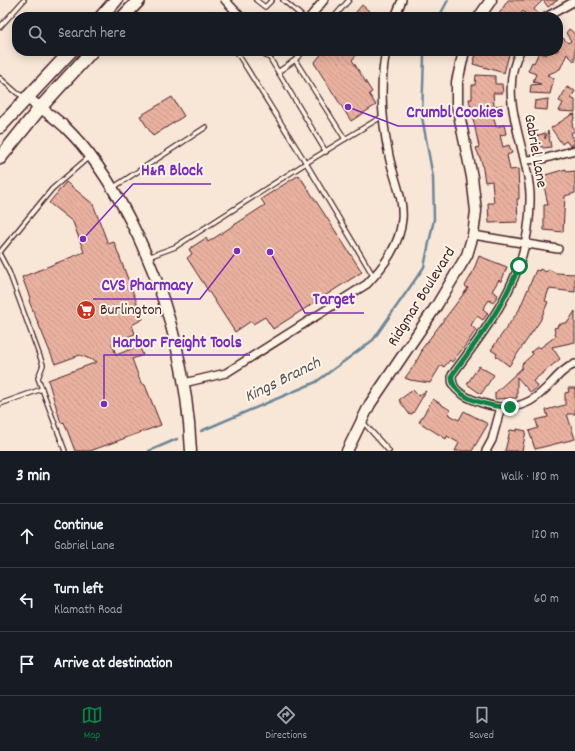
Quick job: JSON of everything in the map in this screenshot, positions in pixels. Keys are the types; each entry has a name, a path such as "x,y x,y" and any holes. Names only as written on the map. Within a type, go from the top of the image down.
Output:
{"main road":[{"path":"106,12 116,0"},
{"path":"128,12 139,0"},
{"path":"0,127 26,97 66,56"},
{"path":"0,158 40,108 87,56"}],"street":[{"path":"225,0 236,12"},
{"path":"314,12 324,0"},
{"path":"397,12 402,0"},
{"path":"483,12 491,0"},
{"path":"555,12 575,1"},
{"path":"184,383 226,373 367,284 383,267 397,241 402,218 400,195 389,157 382,116 386,56"},
{"name":"Ridgmar Boulevard","path":"347,451 370,404 461,267 473,235 476,211 474,189 457,105 457,82 463,56"},
{"name":"Gabriel Lane","path":"501,407 485,404 467,397 456,390 452,380 452,375 497,312 510,289 519,266 525,244 530,218 530,193 514,112 512,92 514,70 518,56"},
{"path":"26,97 64,126 90,156 113,188 148,256 171,320 184,383 191,451"},
{"path":"524,160 543,159 575,150"},
{"path":"473,235 558,249"},
{"path":"486,451 492,440 501,407 510,407 535,398 567,368 575,364"}],"lane":[{"path":"13,12 24,0"},
{"path":"256,0 265,7 272,0"},
{"path":"283,0 297,12"},
{"path":"342,0 346,4"},
{"path":"339,12 349,0"},
{"path":"0,27 12,14"},
{"path":"239,56 374,276"},
{"path":"271,56 278,72 326,152"},
{"path":"278,72 299,56"},
{"path":"295,60 345,139"},
{"path":"0,78 17,93 26,97"},
{"path":"148,256 175,247 382,116"},
{"path":"113,188 206,126"},
{"path":"0,252 52,189 90,156"},
{"path":"0,255 9,272 43,365 38,378 65,451"},
{"path":"0,404 42,389"},
{"path":"362,421 389,451"}],"building":[{"path":"508,0 543,0 534,9 536,12 500,12"},
{"path":"543,0 558,0 548,7"},
{"path":"362,5 370,12 356,12"},
{"path":"569,29 575,34 575,62 567,54 560,69 547,75 554,78 550,94 530,93 531,85 541,84 533,82 536,74 528,71 532,62 534,63 537,56 563,56 563,38 568,43 571,41 566,33"},
{"path":"320,56 356,56 352,60 372,92 369,94 376,105 351,121 314,63"},
{"path":"475,56 509,56 504,73 473,64"},
{"path":"476,75 495,76 495,84 502,84 503,93 493,93 494,106 502,105 503,114 493,115 496,127 504,125 506,134 500,135 503,147 509,145 512,153 507,155 510,170 518,169 518,222 489,223 488,203 494,203 492,181 485,182 482,163 476,148 479,147 469,99 472,99 472,85 475,85"},
{"path":"567,87 575,91 571,98 575,100 575,112 559,111 563,103 559,101"},
{"path":"172,97 184,116 153,136 140,116"},
{"path":"548,99 547,110 534,109 535,101"},
{"path":"575,114 572,125 575,131 571,133 575,143 570,146 566,141 562,144 551,128"},
{"path":"548,131 551,147 544,148 534,143 533,137 545,133 545,139"},
{"path":"566,169 566,172 575,171 575,193 565,196 563,232 544,230 544,205 548,205 542,176"},
{"path":"299,175 362,272 273,329 265,317 253,324 251,321 235,332 187,258 192,254 189,249 206,238 208,242 265,205 261,199"},
{"path":"66,182 93,204 108,244 114,242 143,319 132,325 135,334 112,343 116,355 139,346 143,355 132,359 141,383 145,385 161,425 90,451 75,451 64,422 61,423 48,380 97,362 80,355 55,364 29,301 30,298 22,277 84,252 73,222 49,203"},
{"path":"479,256 507,267 501,282 499,280 492,291 498,295 493,303 489,300 483,309 488,313 483,320 477,316 471,325 476,330 465,346 452,362 450,360 444,367 441,365 430,383 405,378 413,367 422,351 421,350 468,288 465,286 472,274"},
{"path":"540,269 546,272 548,269 556,273 575,274 575,292 549,289 545,301 548,302 540,321 509,366 491,350 519,310 536,270 539,271"},
{"path":"575,311 575,342 552,347 560,359 533,381 538,387 530,392 517,377 517,398 495,399 495,393 522,368 522,364 533,354 531,352 538,346 540,348 556,336 554,328 558,327 557,325 568,322"},
{"path":"479,366 494,375 481,394 467,384"},
{"path":"568,388 575,388 575,414 567,414 575,439 535,449 529,431 538,428 536,420 548,417 546,410 565,405 565,393 569,392"},
{"path":"413,390 418,396 426,391 413,413 410,415 399,400"},
{"path":"433,399 450,410 448,414 459,420 464,411 488,424 472,451 455,451 459,443 447,436 446,439 419,422"},
{"path":"517,429 526,431 522,451 505,451 510,430 517,431"}],"waterway":[{"name":"Kings Branch","path":"442,12 448,0"},
{"name":"Kings Branch","path":"201,431 316,382 373,340 424,267 434,219 433,177 422,117 424,56"},
{"name":"Kings Branch","path":"149,451 177,439"}],"place":[{"name":"Crumbl Cookies","path":"348,107"},
{"name":"H&R Block","path":"83,239"},
{"name":"CVS Pharmacy","path":"237,251"},
{"name":"Target","path":"270,252"},
{"name":"Burlington","path":"86,310"},
{"name":"Harbor Freight Tools","path":"104,404"}],"route":[{"path":"510,407 485,404 467,397 456,390 453,385 452,375 478,341 497,312 510,289 519,266"}]}
